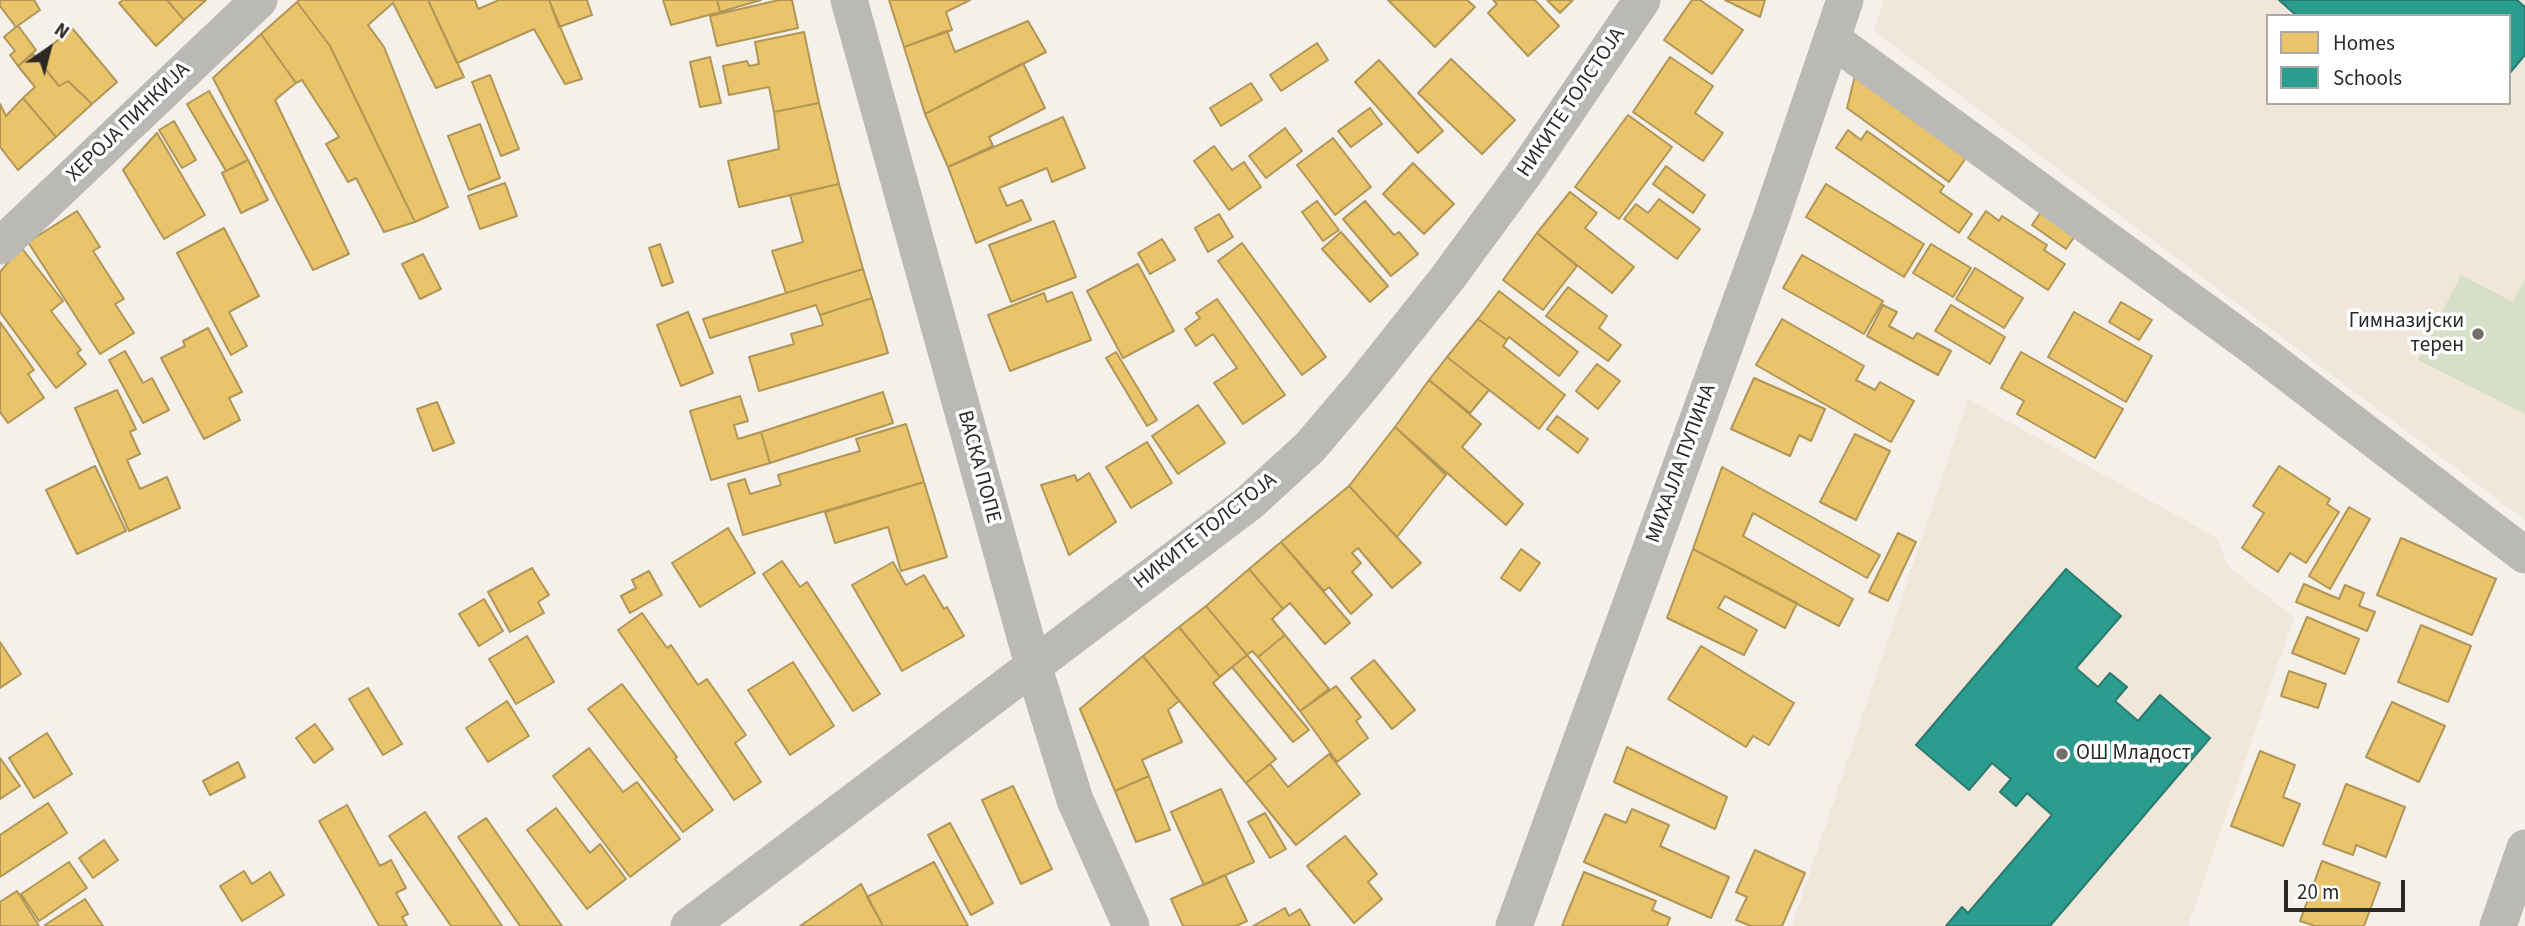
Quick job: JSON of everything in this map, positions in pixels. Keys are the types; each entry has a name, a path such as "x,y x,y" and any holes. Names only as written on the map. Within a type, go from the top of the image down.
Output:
{"street":[{"name":"ХЕРОЈА ПИНКИЈА","path":"0,246 259,0"},
{"name":"ВАСКА ПОПЕ","path":"849,0 1033,665 1075,800 1130,926"},
{"name":"НИКИТЕ ТОЛСТОЈА","path":"689,926 1249,503 1310,447 1446,280 1526,171 1642,0"},
{"name":"МИХАЈЛА ПУПИНА","path":"1514,926 1771,218 1845,0"},
{"path":"1833,40 2255,348 2525,555"},
{"path":"2498,926 2525,848"}],"shaded area":[{"path":"1884,0 2525,0 2525,520 1874,31"},
{"path":"1968,399 2217,538 2228,566 2294,617 2188,926 1792,926"}],"green space":[{"name":"Гимназијски терен","path":"2461,275 2513,302 2525,279 2525,414 2418,360"}],"building: Homes":[{"path":"0,0 34,0 40,10 16,27 0,6"},
{"path":"123,0 167,0 184,20 156,46 119,3"},
{"path":"167,0 206,0 184,20"},
{"path":"428,0 464,77 436,88 393,3 368,25 384,47 448,207 415,222 330,46 297,2"},
{"path":"428,0 475,0 478,9 499,0 549,0 582,79 565,84 534,29 457,63"},
{"path":"549,0 587,0 592,15 559,27"},
{"path":"663,0 717,0 720,12 671,25"},
{"path":"717,0 761,0 720,12"},
{"path":"779,0 792,0 798,28 717,46 710,16"},
{"path":"889,0 970,0 946,12 952,30 904,47"},
{"path":"1388,0 1467,0 1475,7 1435,47"},
{"path":"1493,0 1535,0 1559,26 1528,56 1488,13 1497,4"},
{"path":"1547,0 1573,0 1560,13"},
{"path":"1692,0 1700,0 1743,30 1712,74 1664,40"},
{"path":"1725,0 1765,0 1760,17"},
{"path":"297,2 330,46 415,222 384,232 356,178 348,182 326,144 339,137 302,80 296,83 261,34"},
{"path":"1028,21 1046,52 925,114 904,47 947,31 955,52"},
{"path":"19,27 36,50 18,66 10,55 15,51 4,37"},
{"path":"72,28 117,82 92,104 68,81 59,86 37,58"},
{"path":"804,32 819,103 774,112 769,87 729,95 723,66 747,61 749,66 759,64 755,42"},
{"path":"261,34 296,83 275,100 349,254 313,270 213,78"},
{"path":"1317,43 1328,60 1281,91 1270,75"},
{"path":"33,54 59,86 68,81 92,104 56,137 23,98 35,87 18,66"},
{"path":"710,57 721,103 700,107 690,62"},
{"path":"1670,57 1713,86 1695,113 1723,133 1703,161 1633,112"},
{"path":"1451,59 1515,120 1482,154 1418,93"},
{"path":"1379,60 1443,131 1418,153 1355,82"},
{"path":"1023,63 1045,108 989,137 993,146 948,167 925,114"},
{"path":"1857,68 1971,151 1949,182 1847,108"},
{"path":"490,75 519,149 501,156 472,82"},
{"path":"1251,83 1262,100 1221,126 1210,108"},
{"path":"209,91 248,160 226,171 187,104"},
{"path":"23,98 56,137 18,170 0,147 0,104 6,116"},
{"path":"819,103 839,184 739,207 728,161 779,149 774,112"},
{"path":"1370,108 1382,124 1351,147 1338,131"},
{"path":"1628,115 1672,147 1619,219 1575,187"},
{"path":"1063,117 1085,168 1052,182 1047,168 999,188 1007,206 1022,200 1031,220 976,243 948,167"},
{"path":"174,121 196,160 182,168 159,130"},
{"path":"480,124 500,178 469,190 448,136"},
{"path":"1285,128 1302,151 1266,178 1249,156"},
{"path":"1848,130 1861,140 1867,131 1944,186 1940,192 1972,214 1959,233 1836,148"},
{"path":"157,133 205,215 164,239 123,170"},
{"path":"1333,138 1371,187 1335,215 1297,165"},
{"path":"1214,146 1232,170 1244,162 1261,187 1229,210 1194,161"},
{"path":"248,160 268,200 241,213 222,173"},
{"path":"1413,163 1454,204 1424,234 1383,194"},
{"path":"1666,166 1705,195 1693,213 1653,184"},
{"path":"505,183 517,216 480,229 468,196"},
{"path":"839,184 863,269 786,293 772,251 803,242 790,195"},
{"path":"1826,184 1924,244 1904,277 1806,217"},
{"path":"1570,192 1597,213 1585,228 1634,267 1612,293 1537,233"},
{"path":"1659,199 1700,229 1677,259 1624,219 1636,204 1648,213"},
{"path":"1317,201 1339,230 1323,241 1302,212"},
{"path":"1365,201 1394,235 1399,232 1418,254 1391,276 1343,219"},
{"path":"2043,209 2077,233 2066,249 2032,225"},
{"path":"77,211 100,247 93,251 124,299 115,304 134,333 100,354 28,242"},
{"path":"1986,211 1999,221 2002,216 2047,245 2044,250 2065,264 2048,290 1968,238"},
{"path":"1219,214 1233,237 1208,252 1195,228"},
{"path":"1054,221 1076,277 1011,302 989,245"},
{"path":"224,228 259,296 229,312 247,346 231,355 177,253"},
{"path":"1341,232 1388,286 1370,302 1322,249"},
{"path":"1537,233 1577,266 1543,310 1503,280"},
{"path":"1162,239 1175,260 1150,274 1138,253"},
{"path":"1242,243 1326,357 1302,375 1218,261"},
{"path":"660,244 673,282 662,286 649,248"},
{"path":"1931,244 1971,268 1953,297 1913,273"},
{"path":"21,247 63,301 51,311 81,350 77,353 86,364 56,388 0,312 0,272"},
{"path":"423,254 441,289 420,299 402,264"},
{"path":"1802,255 1883,301 1864,334 1783,288"},
{"path":"1138,264 1174,331 1123,358 1087,291"},
{"path":"1975,268 2023,298 2004,328 1956,299"},
{"path":"863,269 872,298 820,315 816,305 710,338 703,319"},
{"path":"1568,287 1607,316 1599,328 1621,345 1608,361 1546,316"},
{"path":"1499,291 1578,352 1559,376 1509,337 1507,340 1478,319"},
{"path":"1072,292 1091,340 1010,371 988,315 1044,293 1047,302"},
{"path":"872,298 888,353 759,391 749,357 794,344 791,334 823,325 820,315"},
{"path":"1217,299 1285,395 1243,424 1214,383 1237,368 1213,334 1196,346 1185,329 1200,318 1196,313"},
{"path":"2121,302 2152,320 2139,340 2109,322"},
{"path":"1883,305 1897,312 1889,326 1913,339 1917,333 1951,351 1938,375 1867,336"},
{"path":"1951,305 2005,337 1990,364 1935,331"},
{"path":"688,312 713,373 681,386 657,325"},
{"path":"2074,312 2152,356 2126,402 2048,357"},
{"path":"1478,319 1507,340 1503,346 1565,395 1539,429 1447,357"},
{"path":"1782,319 1864,366 1856,380 1875,390 1880,382 1914,401 1891,442 1756,365"},
{"path":"0,322 34,370 28,374 44,398 8,423 0,412"},
{"path":"208,328 242,392 229,398 240,420 204,439 161,358 185,346 183,341"},
{"path":"125,351 143,383 152,378 169,410 143,423 109,360"},
{"path":"1116,352 1157,420 1147,426 1106,358"},
{"path":"2021,352 2123,409 2095,458 2017,414 2024,401 2001,388"},
{"path":"1447,357 1489,390 1470,413 1429,380"},
{"path":"1597,364 1620,381 1598,409 1576,391"},
{"path":"1754,378 1825,409 1811,441 1799,435 1790,456 1731,429"},
{"path":"1429,380 1481,424 1462,447 1523,504 1506,525 1395,427"},
{"path":"117,390 136,429 130,432 140,454 127,460 140,489 167,477 180,508 129,531 75,408"},
{"path":"883,392 893,423 770,463 761,432"},
{"path":"740,396 748,421 734,425 738,439 761,432 770,463 711,480 690,411"},
{"path":"437,402 454,443 433,451 417,409"},
{"path":"1198,405 1225,443 1178,474 1152,436"},
{"path":"1557,416 1588,439 1578,453 1547,429"},
{"path":"906,424 924,482 743,535 728,484 745,479 750,494 781,485 778,475 860,451 856,439"},
{"path":"1395,427 1446,475 1397,537 1349,486"},
{"path":"1855,434 1890,451 1856,520 1820,502"},
{"path":"1147,442 1172,483 1131,508 1106,467"},
{"path":"95,466 126,531 77,554 46,490"},
{"path":"2279,466 2330,499 2327,504 2339,512 2306,563 2290,553 2278,572 2242,548 2264,513 2253,506"},
{"path":"1722,467 1880,555 1867,578 1753,513 1743,536 1853,599 1839,626 1693,549"},
{"path":"1089,473 1116,522 1069,555 1041,485 1075,475 1077,481"},
{"path":"924,482 947,557 901,571 888,527 835,543 825,512"},
{"path":"1349,486 1421,563 1392,588 1358,548 1352,553 1361,563 1352,572 1372,595 1351,614 1329,587 1324,591 1281,542"},
{"path":"2349,507 2370,519 2330,589 2309,576"},
{"path":"728,528 755,573 700,607 672,563"},
{"path":"1898,533 1916,542 1888,601 1869,592"},
{"path":"2401,538 2496,579 2472,635 2377,595"},
{"path":"1281,542 1350,623 1325,644 1290,603 1283,609 1249,569"},
{"path":"1521,549 1540,563 1520,591 1501,578"},
{"path":"1693,549 1797,603 1785,628 1725,596 1718,608 1757,630 1744,655 1667,618"},
{"path":"782,561 800,587 807,582 880,694 853,711 763,574"},
{"path":"893,562 906,585 924,575 964,636 902,671 852,585"},
{"path":"532,568 549,595 538,602 544,613 510,632 488,592"},
{"path":"1249,569 1283,609 1272,619 1285,635 1258,657 1252,651 1247,655 1206,606"},
{"path":"649,571 662,595 630,613 621,596 636,588 632,580"},
{"path":"2304,584 2339,599 2345,585 2364,593 2359,606 2375,612 2367,631 2296,602"},
{"path":"484,599 503,631 479,646 459,614"},
{"path":"1206,606 1247,655 1220,677 1179,627"},
{"path":"642,613 667,648 671,645 698,685 707,679 746,735 735,743 761,782 734,800 618,630"},
{"path":"2307,617 2359,639 2345,674 2292,653"},
{"path":"2421,625 2471,646 2448,702 2398,682"},
{"path":"1179,627 1220,677 1213,683 1276,759 1246,783 1143,656"},
{"path":"1285,635 1329,689 1300,711 1258,657"},
{"path":"527,636 554,682 516,704 489,659"},
{"path":"0,642 21,674 0,688"},
{"path":"1701,646 1794,703 1769,745 1753,736 1746,747 1668,699"},
{"path":"1247,655 1309,730 1293,742 1232,667"},
{"path":"1143,656 1179,701 1168,710 1182,742 1142,760 1149,776 1115,791 1080,709"},
{"path":"1374,660 1415,710 1392,729 1351,678"},
{"path":"793,662 834,726 790,755 748,690"},
{"path":"2289,671 2326,684 2318,708 2281,696"},
{"path":"622,684 713,810 683,832 588,709"},
{"path":"1336,686 1361,717 1356,721 1368,738 1337,762 1300,711"},
{"path":"368,688 402,744 383,755 349,699"},
{"path":"507,701 529,736 488,762 466,728"},
{"path":"2392,702 2445,726 2419,782 2366,757"},
{"path":"315,724 333,749 314,763 296,738"},
{"path":"47,733 72,774 34,798 9,758"},
{"path":"1627,747 1727,797 1715,829 1614,782"},
{"path":"589,748 623,792 637,782 680,839 630,877 553,776"},
{"path":"2260,751 2295,765 2283,797 2300,804 2283,846 2231,826"},
{"path":"1329,754 1360,794 1296,845 1246,783 1270,764 1288,787"},
{"path":"0,758 20,786 0,799"},
{"path":"238,762 245,777 210,795 203,781"},
{"path":"1149,776 1170,830 1136,842 1115,791"},
{"path":"2346,784 2405,807 2386,857 2356,845 2353,855 2323,844"},
{"path":"1013,786 1052,869 1021,884 982,800"},
{"path":"1221,789 1254,862 1204,885 1171,812"},
{"path":"48,803 67,833 0,877 0,835"},
{"path":"347,805 380,866 391,860 406,888 396,893 408,914 402,917 407,926 379,926 319,821"},
{"path":"556,808 590,853 600,844 626,879 587,909 527,830"},
{"path":"1632,809 1669,825 1660,846 1729,877 1711,918 1584,862 1605,814 1626,823"},
{"path":"425,812 502,926 451,926 389,836"},
{"path":"1265,813 1286,849 1270,858 1248,822"},
{"path":"486,818 562,926 520,926 458,837"},
{"path":"950,823 993,903 971,915 928,835"},
{"path":"1345,836 1377,874 1368,882 1382,899 1354,923 1307,866"},
{"path":"104,840 118,860 93,878 79,858"},
{"path":"1755,850 1805,873 1782,926 1751,926 1736,920 1747,897 1736,892"},
{"path":"2322,861 2380,883 2364,926 2315,926 2300,921"},
{"path":"69,862 87,888 39,921 21,894"},
{"path":"934,862 968,926 883,926 867,897"},
{"path":"244,871 252,884 270,872 284,895 242,921 220,886"},
{"path":"1584,872 1656,901 1652,910 1670,918 1667,926 1562,926"},
{"path":"1225,875 1247,921 1236,926 1183,926 1171,899"},
{"path":"861,884 883,926 800,926"},
{"path":"17,891 39,926 0,926 0,902"},
{"path":"85,899 103,926 45,925"},
{"path":"1285,908 1289,916 1300,909 1310,926 1253,926"}],"building: Schools":[{"path":"2279,0 2517,0 2525,7 2525,55 2511,72 2511,14 2295,14"},
{"name":"ОШ Младост","path":"2066,569 2121,616 2076,668 2098,687 2110,673 2127,687 2115,701 2138,721 2160,695 2210,738 2050,926 1946,926 1962,907 1968,913 2052,815 2027,793 2016,806 2000,792 2011,779 1992,763 1969,790 1916,745"}],"place":[{"name":"Гимназијски терен","path":"2478,334"},
{"name":"ОШ Младост","path":"2062,754"}]}
